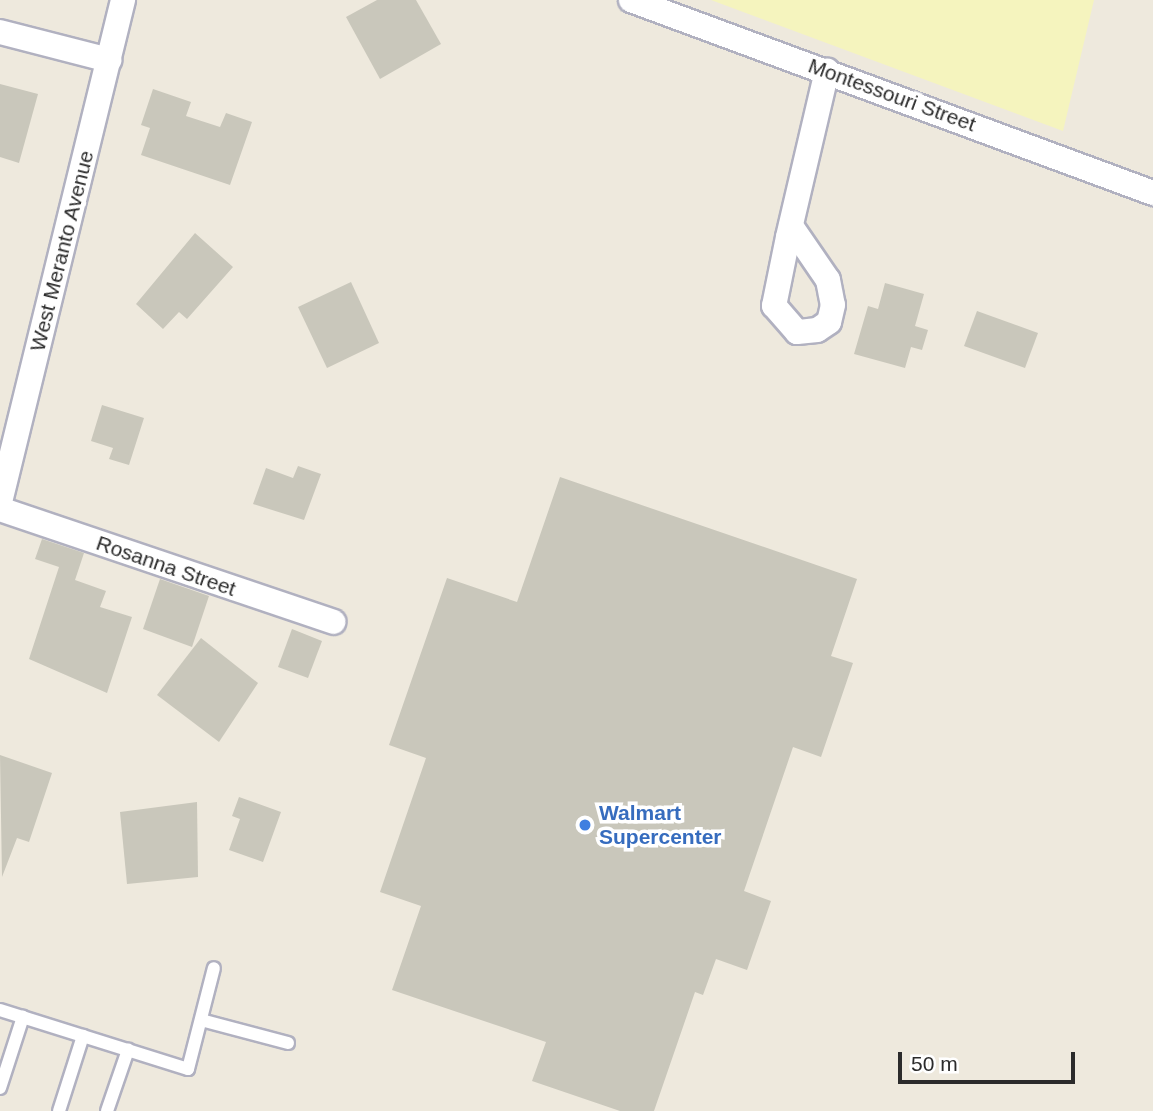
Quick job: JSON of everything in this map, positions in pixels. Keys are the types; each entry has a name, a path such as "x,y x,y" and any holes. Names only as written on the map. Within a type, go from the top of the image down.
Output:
{"street":[{"name":"West Meranto Avenue","path":"0,502 123,0"},
{"name":"Montessouri Street","path":"631,0 1153,192"},
{"path":"0,32 109,60"},
{"path":"791,226 827,71"},
{"name":"Rosanna Street","path":"0,509 333,622"}],"lane":[{"path":"0,1010 188,1069 214,968"},
{"path":"0,1088 23,1017"},
{"path":"201,1020 288,1043"},
{"path":"59,1111 83,1036"},
{"path":"107,1111 128,1050"}],"sand":[{"path":"711,0 1094,0 1063,131"}],"building":[{"path":"377,0 416,0 441,44 380,79 346,17"},
{"path":"0,84 38,94 19,163 0,157"},
{"path":"153,89 191,102 186,116 220,127 226,113 252,122 230,185 141,155 150,128 141,125"},
{"path":"195,233 233,267 187,319 179,312 163,329 136,304"},
{"path":"351,282 379,343 327,368 298,307"},
{"path":"885,283 924,294 915,326 928,330 922,350 911,347 905,368 854,354 868,306 878,309"},
{"path":"977,311 1038,333 1025,368 964,346"},
{"path":"102,405 144,418 129,465 109,459 113,448 91,441"},
{"path":"298,466 321,474 304,520 253,504 266,468 293,478"},
{"name":"Walmart Supercenter","path":"560,477 857,579 831,656 853,663 821,757 793,747 744,891 771,901 747,970 716,959 703,995 695,992 654,1111 620,1111 532,1081 546,1042 392,990 421,906 380,892 426,758 389,745 447,578 517,602"},
{"path":"42,539 84,553 75,580 106,591 100,607 132,617 107,693 29,659 59,567 35,559"},
{"path":"160,579 209,596 192,647 143,629"},
{"path":"292,629 322,641 308,678 278,667"},
{"path":"201,638 258,683 219,742 157,695"},
{"path":"0,755 52,773 29,842 17,838 2,877"},
{"path":"239,797 281,812 263,862 229,850 240,819 232,816"},
{"path":"197,802 198,877 127,884 120,812"}],"place":[{"name":"Walmart Supercenter","path":"585,825"}]}
